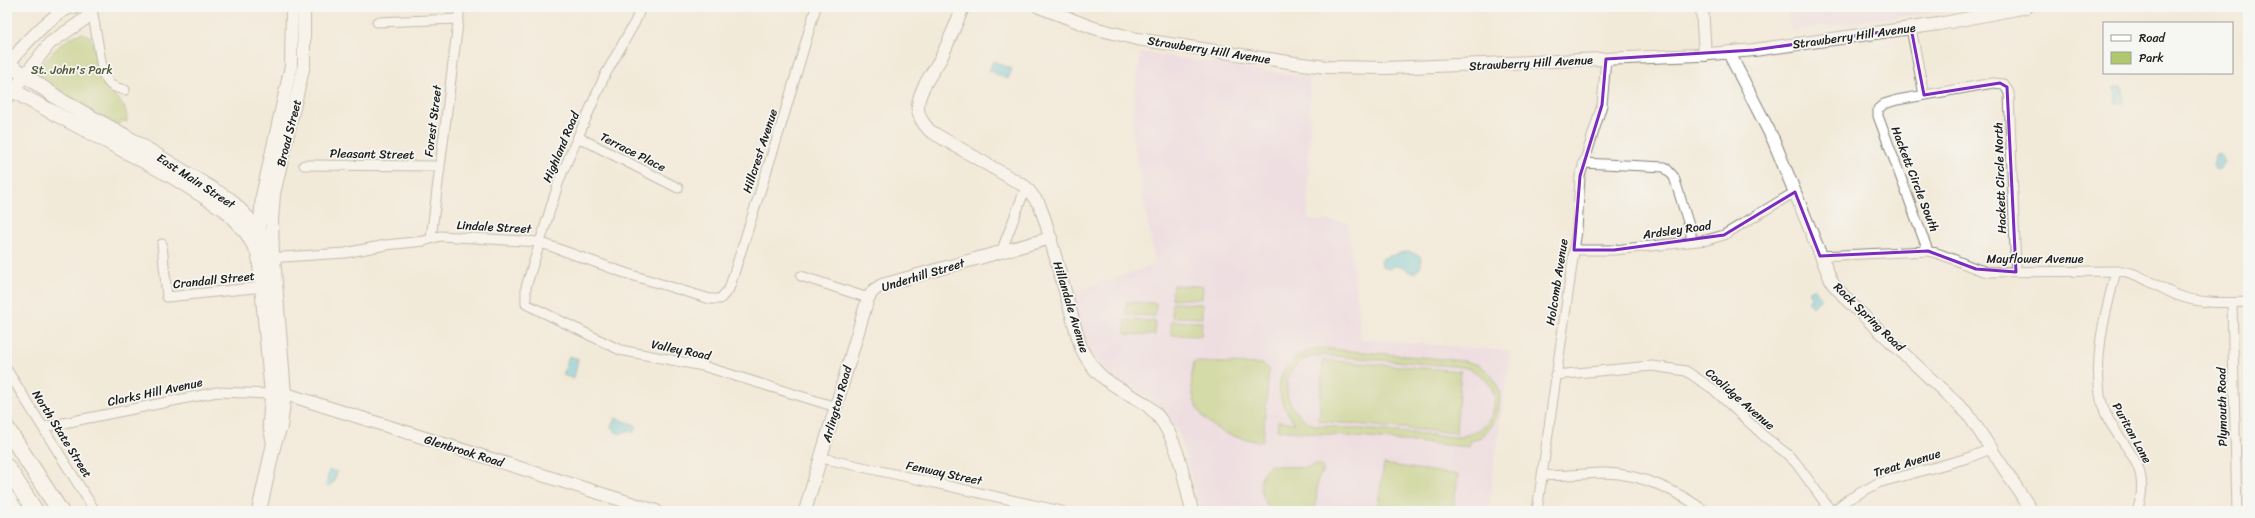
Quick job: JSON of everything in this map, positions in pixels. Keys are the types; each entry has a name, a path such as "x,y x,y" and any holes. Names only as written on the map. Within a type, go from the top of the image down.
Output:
{"highway":[{"path":"7,429 60,511"},
{"path":"7,467 34,511"},
{"path":"7,498 15,511"}],"main road":[{"path":"7,64 57,16 74,7"},
{"name":"Broad Street","path":"258,229 262,196 291,66 292,7"},
{"name":"Broad Street","path":"264,257 272,220 274,194 304,65 304,7"},
{"name":"Hillandale Avenue","path":"963,7 941,56 923,91 918,104 918,114 923,124 930,131 1026,187 1039,204 1051,238 1081,348 1087,361 1098,375 1148,406 1165,425 1175,447 1192,511"},
{"path":"1702,7 1705,54"},
{"name":"Strawberry Hill Avenue","path":"1044,8 1094,28 1137,39 1212,52 1326,67 1408,68 1606,60 1729,52 1911,28 2027,7"},
{"path":"9,91 50,43 85,20 92,8"},
{"name":"Rock Spring Road","path":"1729,52 1773,139 1820,256 1833,284 1960,405 1993,448 2032,511"},
{"name":"East Main Street","path":"7,64 23,76 230,200 258,229 264,257 278,394 270,424 274,443 259,511"},
{"name":"East Main Street","path":"9,91 170,175 226,210 264,257 262,287 278,394"},
{"name":"Underhill Street","path":"868,298 874,290 882,285 1051,238"},
{"name":"Arlington Road","path":"805,511 822,458 868,298"},
{"name":"Glenbrook Road","path":"278,394 656,511"}],"street":[{"name":"Forest Street","path":"431,238 460,7"},
{"name":"Highland Road","path":"526,304 526,287 559,180 604,77 635,22 641,7"},
{"name":"Hillcrest Avenue","path":"720,299 729,289 780,129 816,7"},
{"path":"92,8 106,78 112,87 125,90"},
{"path":"377,22 458,19"},
{"path":"1911,28 1924,95"},
{"name":"Holcomb Avenue","path":"1537,511 1555,375 1574,250 1583,163 1602,105 1606,60"},
{"name":"Hackett Circle North","path":"1924,95 1993,84 2004,84 2009,93 2016,272"},
{"name":"Hackett Circle South","path":"1924,95 1884,104 1878,109 1878,116 1928,251"},
{"name":"Terrace Place","path":"578,137 678,188"},
{"path":"1583,163 1596,165 1658,165 1665,167 1674,177 1691,232 1691,241"},
{"name":"Pleasant Street","path":"304,165 439,166"},
{"path":"1001,252 1026,187"},
{"name":"Ardsley Road","path":"1574,250 1614,250 1707,240 1724,235 1795,192"},
{"name":"Lindale Street","path":"264,257 345,253 440,236 539,242 625,273 710,299 720,299"},
{"name":"Crandall Street","path":"162,244 167,297 262,287"},
{"name":"Mayflower Avenue","path":"1820,256 1928,251 1944,255 1987,272 2116,271 2139,276 2156,286 2189,299 2232,303 2248,302"},
{"name":"Puritan Lane","path":"2116,271 2100,343 2100,395 2112,426 2136,461 2141,472 2143,491 2137,511"},
{"name":"Underhill Street","path":"801,276 868,298"},
{"name":"Plymouth Road","path":"2232,303 2237,511"},
{"name":"Valley Road","path":"526,304 620,350 679,360 725,372 836,407"},
{"name":"Coolidge Avenue","path":"1555,375 1652,366 1675,368 1691,374 1713,389 1765,437 1786,453 1796,463 1832,511"},
{"name":"North State Street","path":"7,370 95,511"},
{"name":"Clarks Hill Avenue","path":"44,428 217,392 278,394"},
{"name":"Treat Avenue","path":"1832,511 1847,500 1878,483 1968,458 1993,448"},
{"name":"Fenway Street","path":"822,458 1061,511"},
{"path":"1542,475 1609,473 1627,475 1679,494 1705,511"}],"highlighted area":[{"path":"1911,28 1924,95 2000,83 2007,87 2016,272 1976,269 1928,251 1820,256 1795,192 1724,235 1614,250 1574,250 1580,176 1602,105 1606,59 1754,50"}],"shaded area":[{"path":"1787,7 1969,7 1790,31"},
{"path":"1141,52 1310,78 1308,220 1348,222 1361,339 1510,351 1488,511 1201,511 1179,434 1163,410 1144,394 1119,381 1099,365 1083,335 1071,292 1155,265 1133,138 1134,100"}],"green space":[{"name":"St. John's Park","path":"82,33 90,36 101,78 123,104 127,115 127,122 121,121 118,125 40,82 39,75 45,60 68,40"},
{"path":"1173,285 1203,286 1202,299 1172,299"},
{"path":"1126,302 1156,303 1155,316 1126,315"},
{"path":"1172,303 1202,304 1202,318 1172,317"},
{"path":"1125,320 1155,321 1155,335 1125,334"},
{"path":"1171,321 1202,322 1201,336 1171,335"},
{"path":"1320,348 1465,361 1476,364 1494,378 1500,394 1498,412 1490,428 1484,435 1470,441 1469,447 1277,430 1278,421 1295,423 1286,411 1281,399 1281,377 1286,367 1294,359 1306,352","holes":["1321,355 1463,367 1478,373 1488,382 1493,393 1494,404 1491,415 1484,425 1473,433 1457,437 1315,425 1302,418 1293,408 1288,397 1287,386 1289,375 1296,365 1307,358"]},
{"path":"1323,360 1461,371 1456,433 1319,421"},
{"path":"1194,362 1263,364 1269,370 1263,441 1231,435 1217,429 1206,420 1198,409 1193,396 1192,380"},
{"path":"1316,464 1322,466 1323,471 1318,479 1315,511 1271,511 1264,500 1261,487 1262,474 1266,469 1271,465 1306,468"},
{"path":"1384,464 1458,475 1453,511 1377,511"}],"water":[{"path":"993,61 1012,69 1008,79 989,71"},
{"path":"2115,87 2123,87 2124,103 2116,103"},
{"path":"2219,154 2225,161 2221,169 2217,170 2213,166 2215,155"},
{"path":"1408,251 1420,256 1421,266 1413,273 1408,271 1405,267 1394,266 1390,269 1383,267 1381,262 1383,258"},
{"path":"1813,288 1822,298 1813,307 1808,302 1812,297 1808,293"},
{"path":"569,356 578,359 574,379 563,375"},
{"path":"615,418 636,425 634,433 627,431 620,434 615,432 611,427"},
{"path":"329,470 337,472 334,482 329,486 326,485"}]}
